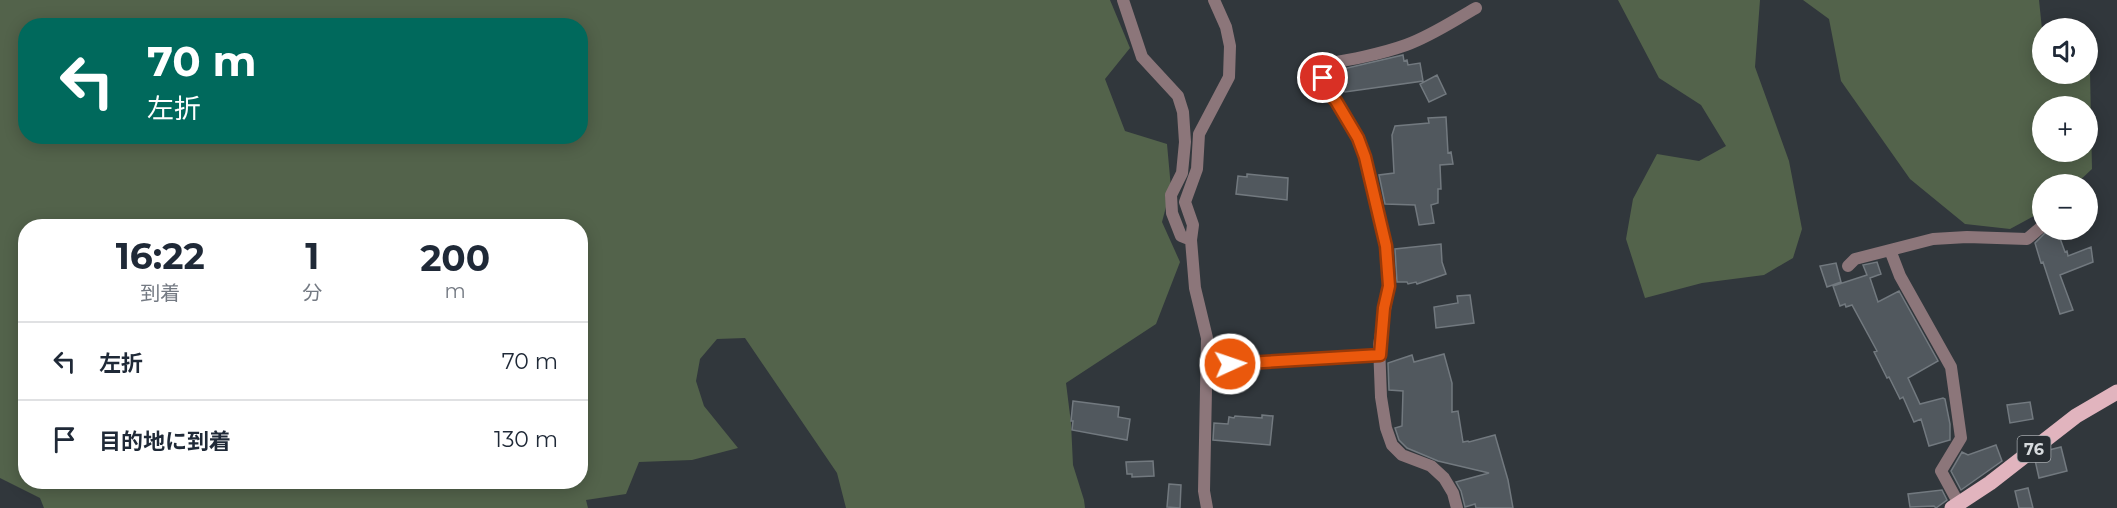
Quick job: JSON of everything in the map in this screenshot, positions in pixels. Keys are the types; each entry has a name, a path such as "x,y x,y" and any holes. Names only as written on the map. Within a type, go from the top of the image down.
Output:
{"main road":[{"name":"76","path":"1955,506 1990,483 2076,416 2117,392"}],"street":[{"path":"1123,0 1142,57 1178,96 1183,112 1185,142 1182,173 1171,195 1172,213 1181,236 1191,240"},
{"path":"1208,508 1204,491 1208,338 1195,288 1191,240 1193,225 1185,202 1197,169 1199,134 1229,77 1230,46 1226,27 1214,0"},
{"path":"1457,508 1453,493 1444,478 1431,466 1402,455 1392,446 1386,428 1381,397 1380,355 1384,308 1389,286 1386,246 1365,157 1358,138 1336,101 1327,91 1319,65 1373,55 1406,45 1435,32 1476,8"},
{"path":"1848,266 1855,259 1933,239 1967,237 2027,239 2032,235"},
{"path":"1890,250 1900,276 1951,367 1961,438 1941,471 1955,506"},
{"path":"1208,365 1380,355"}],"green space":[{"path":"0,0 1110,0 1130,48 1105,79 1125,131 1167,144 1171,188 1162,222 1180,262 1156,324 1066,383 1073,465 1085,508 846,508 837,473 745,338 717,339 700,359 696,381 704,406 738,448 692,460 639,462 626,494 586,500 588,508 44,508 40,498 22,489 588,489 588,219 18,219 18,487 0,478"},
{"path":"1618,0 1760,0 1755,67 1789,161 1802,229 1793,258 1764,275 1702,283 1645,298 1626,239 1633,199 1657,154 1699,161 1726,146 1701,105 1659,78"},
{"path":"1803,0 2039,0 2041,18 2032,18 2032,84 2090,84 2091,96 2032,96 2032,162 2092,162 2092,169 2087,174 2032,174 2032,217 2010,229 1965,224 1910,179 1841,81 1829,19"}],"building":[{"path":"1403,55 1408,65 1420,63 1423,81 1345,92 1343,89 1337,90 1335,79 1332,80 1330,72"},
{"path":"1437,75 1446,94 1429,102 1420,84"},
{"path":"1446,117 1448,153 1451,152 1453,164 1440,165 1441,189 1438,189 1438,203 1431,205 1434,223 1419,225 1415,205 1385,204 1379,175 1394,173 1392,135 1395,126 1429,123 1428,118"},
{"path":"1247,174 1288,178 1287,200 1236,194 1238,176 1247,177"},
{"path":"2038,240 2061,240 2068,256 2091,247 2093,262 2060,275 2073,310 2060,314 2035,243"},
{"path":"1441,244 1442,262 1446,274 1417,284 1416,282 1408,284 1397,282 1395,249"},
{"path":"1877,262 1881,274 1870,278 1878,302 1899,291 1938,361 1908,378 1920,404 1945,399 1950,424 1950,440 1929,446 1921,419 1914,422 1903,397 1900,399 1889,377 1887,378 1874,352 1877,351 1852,305 1840,306 1833,286 1867,275 1863,265"},
{"path":"1836,263 1841,282 1827,287 1820,266"},
{"path":"1470,295 1474,323 1436,328 1434,307 1458,303 1457,296"},
{"path":"1444,354 1452,383 1452,412 1458,411 1463,442 1495,435 1508,480 1513,508 1476,508 1475,504 1465,507 1456,482 1489,473 1438,461 1407,448 1399,440 1395,428 1402,426 1403,391 1389,390 1388,363 1412,355 1414,362"},
{"path":"1073,401 1119,407 1118,417 1130,419 1127,440 1072,430"},
{"path":"2030,402 2033,419 2010,423 2007,405"},
{"path":"1262,415 1273,416 1270,445 1213,440 1214,423 1228,424 1229,417 1234,418 1235,416 1262,418"},
{"path":"1996,445 2002,461 1961,490 1951,471 1962,452 1968,455"},
{"path":"2061,447 2067,471 2039,478 2035,460 2049,450"},
{"path":"1153,461 1154,476 1132,477 1132,474 1127,474 1126,462"},
{"path":"1169,484 1181,485 1180,508 1167,507"},
{"path":"2028,488 2033,508 2019,508 2015,491"},
{"path":"1942,490 1947,500 1936,508 1934,506 1910,507 1908,494"}],"route":[{"path":"1230,364 1380,355 1384,308 1389,286 1386,246 1365,157 1358,138 1336,101 1327,91 1323,78"}]}
